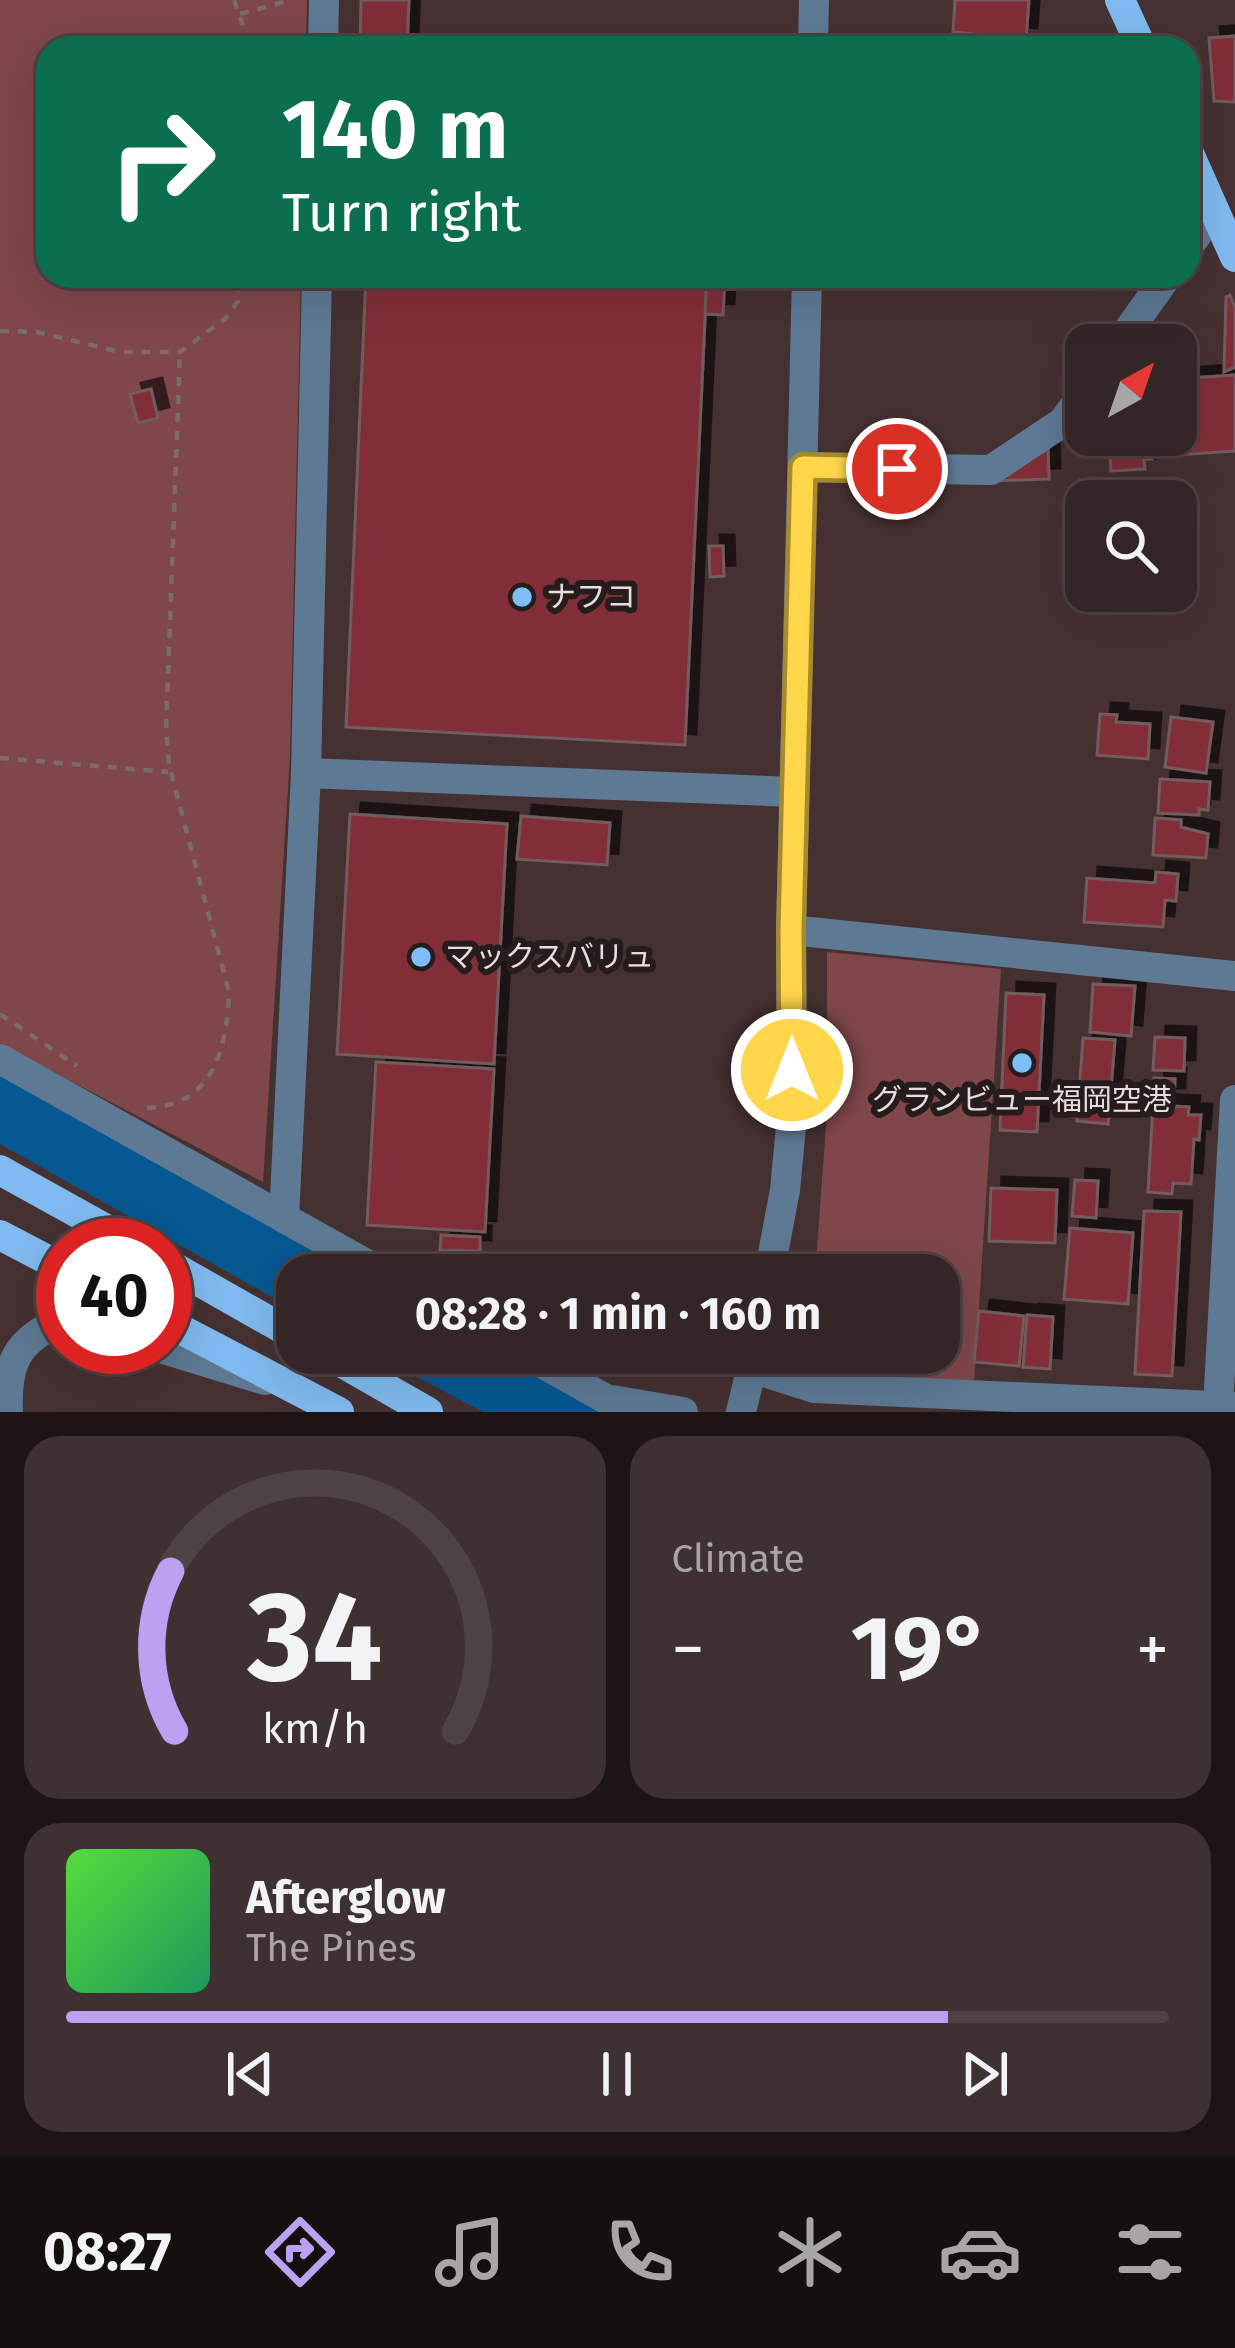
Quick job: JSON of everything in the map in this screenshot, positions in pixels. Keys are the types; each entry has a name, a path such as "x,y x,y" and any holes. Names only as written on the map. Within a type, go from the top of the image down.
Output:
{"main road":[{"path":"1120,0 1136,36"},
{"path":"1200,179 1235,257"},
{"path":"0,1170 86,1218"},
{"path":"0,1235 36,1254"},
{"path":"192,1277 276,1325"},
{"path":"192,1335 339,1412"},
{"path":"362,1374 428,1412"}],"street":[{"path":"322,36 324,0"},
{"path":"813,36 814,0"},
{"path":"1200,230 1214,210"},
{"path":"284,1218 306,772 317,288"},
{"path":"774,1254 792,1116 791,930 808,288"},
{"path":"1133,324 1158,288"},
{"path":"803,467 991,470 1065,419"},
{"path":"306,772 794,792"},
{"path":"791,930 1235,976"},
{"path":"0,1060 348,1254"},
{"path":"783,1374 814,1388 1227,1407 1235,1100"},
{"path":"3,1412 16,1354 36,1332"},
{"path":"192,1360 294,1388"},
{"path":"561,1374 606,1399 683,1412"},
{"path":"741,1412 751,1374"}],"path":[{"path":"234,0 243,36"},
{"path":"240,14 291,0"},
{"path":"0,331 37,332 119,352 180,352 226,318 238,301 238,288"},
{"path":"140,1108 163,1108 202,1088 218,1064 228,1026 229,992 221,951 171,772 166,729 180,352"},
{"path":"0,758 171,772"},
{"path":"0,1014 89,1075"}],"shaded area":[{"path":"0,0 307,0 306,36 36,36 36,288 301,288 290,756 263,1182 0,1044"},
{"path":"827,952 1001,969 974,1383 871,1374 960,1374 960,1254 817,1254 827,1113"}],"water":[{"path":"0,1071 327,1254 276,1254 276,1299 192,1252 192,1218 132,1218 0,1144"},
{"path":"412,1374 542,1374 610,1412 483,1412"}],"building":[{"path":"361,0 409,0 408,36 360,36"},
{"path":"955,0 1029,0 1026,36 953,32"},
{"path":"1235,36 1235,102 1214,101 1209,38"},
{"name":"ナフコ","path":"365,288 706,288 685,745 346,727"},
{"path":"706,288 724,288 723,315 705,314"},
{"path":"1230,295 1235,308 1235,367 1224,372 1226,297"},
{"path":"1235,375 1235,451 1197,454 1197,378"},
{"path":"151,389 158,418 138,423 130,394"},
{"path":"1048,449 1049,479 990,481"},
{"path":"1110,456 1152,456 1144,459 1145,469 1111,471"},
{"path":"709,546 723,546 724,576 710,577"},
{"path":"1100,714 1117,715 1116,722 1150,724 1148,759 1097,755"},
{"path":"1171,717 1213,722 1206,773 1165,767"},
{"path":"1160,779 1210,782 1208,810 1199,809 1199,815 1158,813"},
{"path":"350,814 507,824 494,1064 337,1054"},
{"path":"521,816 610,823 607,865 517,859"},
{"path":"1155,818 1181,820 1181,827 1208,834 1206,858 1153,855"},
{"path":"1156,872 1178,874 1176,901 1165,900 1163,927 1084,922 1087,878 1155,883"},
{"path":"1093,984 1135,986 1131,1036 1090,1032"},
{"name":"グランビュー福岡空港","path":"1006,993 1044,995 1037,1132 1000,1130"},
{"path":"1155,1037 1185,1038 1184,1071 1153,1070"},
{"path":"1083,1038 1115,1040 1108,1124 1077,1121"},
{"path":"376,1062 494,1069 485,1232 367,1225"},
{"path":"1154,1078 1175,1079 1174,1099 1153,1099"},
{"path":"1153,1105 1189,1107 1188,1115 1201,1115 1191,1184 1173,1183 1172,1194 1148,1192"},
{"path":"1075,1180 1098,1181 1096,1218 1072,1216"},
{"path":"991,1188 1057,1190 1055,1243 989,1241"},
{"path":"1144,1211 1181,1212 1172,1376 1135,1374"},
{"path":"1070,1228 1133,1233 1128,1304 1064,1299"},
{"path":"441,1235 480,1237 480,1251 440,1250"},
{"path":"979,1311 1024,1316 1019,1366 974,1362"},
{"path":"1027,1315 1053,1317 1050,1369 1023,1367"}],"place":[{"name":"ナフコ","path":"522,597"},
{"name":"マックスバリュ","path":"421,957"},
{"name":"グランビュー福岡空港","path":"1022,1063"}],"route":[{"path":"792,1070 803,467 897,469"}]}
